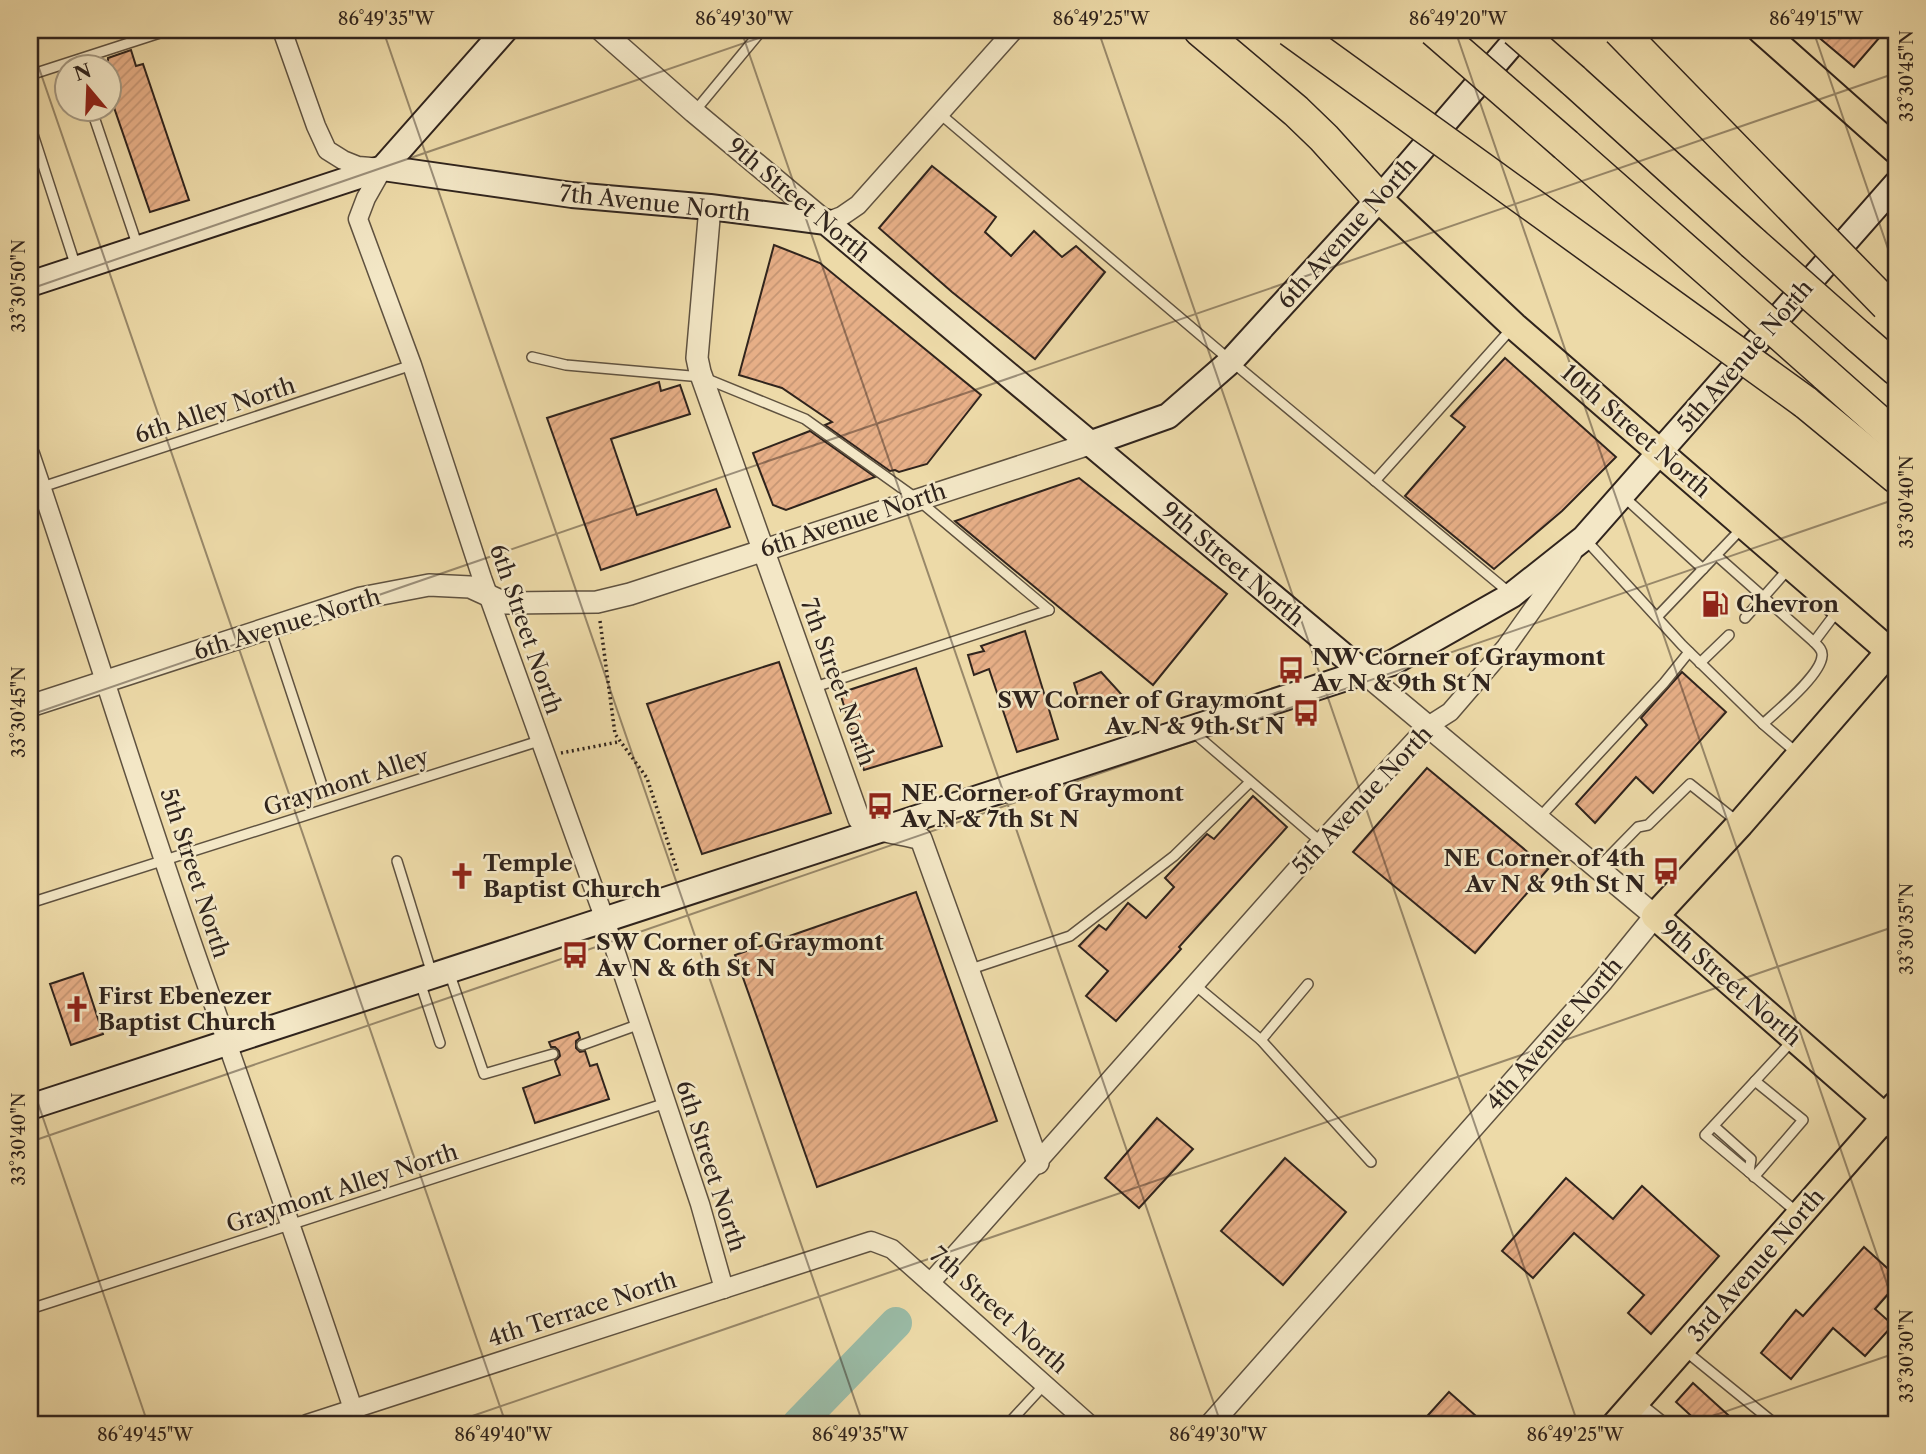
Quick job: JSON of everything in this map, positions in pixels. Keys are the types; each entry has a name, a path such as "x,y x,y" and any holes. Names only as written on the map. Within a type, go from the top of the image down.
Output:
{"highway":[{"path":"1200,30 1305,120 1379,200"},
{"path":"1290,30 1805,402 1896,477"},
{"path":"1434,30 1896,437"},
{"path":"1516,30 1896,369"},
{"path":"1619,30 1891,310"}],"main road":[{"path":"30,284 383,168 505,30"},
{"name":"6th Avenue North","path":"1089,444 1168,416 1231,361 1379,200 1524,30"},
{"path":"1770,33 1896,150"},
{"name":"7th Avenue North","path":"383,168 572,195 709,207 826,222"},
{"name":"5th Avenue North","path":"1584,538 1896,184"},
{"name":"10th Street North","path":"1379,200 1514,326 1894,651"},
{"name":"9th Street North","path":"826,222 1363,672"},
{"path":"30,1108 1392,663 1512,594 1584,538"},
{"name":"4th Avenue North","path":"1655,916 1894,651"},
{"name":"9th Street North","path":"1655,916 1794,1039 1893,1116"},
{"name":"3rd Avenue North","path":"1616,1424 1800,1216 1893,1116"}],"street":[{"path":"282,30 327,150 358,166 383,168"},
{"name":"9th Street North","path":"601,30 826,222"},
{"path":"826,222 842,216 858,205 1014,30"},
{"name":"6th Street North","path":"383,168 358,219 412,365 488,595 605,920 700,1204 724,1289"},
{"name":"7th Street North","path":"709,207 697,358 702,377 859,819 870,827 922,839 1038,1163"},
{"name":"6th Avenue North","path":"30,706 361,598 429,585 470,587 505,603 597,602 630,594 1089,444"},
{"name":"5th Street North","path":"30,454 35,489 104,682 205,982 292,1224 356,1417"},
{"name":"5th Avenue North","path":"930,1283 1321,842 1428,726 1450,712 1506,647 1584,538"},
{"name":"9th Street North","path":"1363,672 1655,916"},
{"name":"4th Avenue North","path":"1211,1424 1603,980 1655,916"},
{"name":"7th Street North","path":"871,1241 892,1249 1089,1424"},
{"name":"4th Terrace North","path":"307,1424 356,1417 724,1289 871,1241"},
{"path":"1634,1404 1659,1424"}],"lane":[{"path":"106,52 169,30"},
{"path":"694,112 762,30"},
{"path":"30,75 52,69"},
{"path":"939,113 1231,361 1512,594"},
{"path":"96,122 138,248"},
{"path":"30,125 77,269"},
{"path":"1375,481 1514,326"},
{"path":"532,357 566,365 702,377 805,419 917,499 1049,610 812,688"},
{"name":"6th Alley North","path":"35,489 412,365"},
{"path":"1622,495 1703,569"},
{"path":"1657,617 1745,525"},
{"path":"1584,538 1689,652 1799,755"},
{"path":"1716,555 1821,649 1822,657 1816,670 1794,696 1763,724"},
{"path":"1745,618 1791,565"},
{"path":"1814,642 1840,607"},
{"path":"270,628 323,788"},
{"path":"1700,663 1729,635"},
{"path":"1539,818 1664,683 1689,652"},
{"path":"1189,729 1321,842"},
{"name":"Graymont Alley","path":"30,903 164,860 542,748"},
{"path":"967,970 1070,936 1174,856 1250,782"},
{"path":"1598,868 1638,827 1648,825 1690,784 1740,824"},
{"path":"397,861 434,976 484,1074 553,1054"},
{"path":"434,976 440,1043"},
{"path":"1261,1040 1308,984"},
{"path":"1195,985 1261,1040 1371,1161"},
{"path":"582,1045 640,1024"},
{"path":"1794,1039 1705,1135 1800,1216"},
{"path":"1752,1175 1803,1120 1755,1081"},
{"name":"Graymont Alley North","path":"30,1310 666,1103"},
{"path":"1682,1349 1774,1423"},
{"path":"1008,1424 1044,1385"}],"path":[{"path":"597,602 615,734 646,778 684,894"},
{"path":"542,748 619,742"}],"building":[{"path":"1810,30 1886,30 1854,67"},
{"path":"131,50 136,66 143,64 189,200 150,212 119,122 122,122 122,53"},
{"path":"932,166 996,217 985,232 1011,256 1034,231 1062,257 1076,246 1105,272 1035,359 879,228"},
{"path":"774,245 820,263 981,395 927,464 899,472 890,471 825,425 832,422 782,388 739,375"},
{"path":"1505,358 1616,457 1562,511 1494,569 1405,496 1465,427 1451,416"},
{"path":"659,382 661,391 680,385 690,414 611,439 637,515 716,489 730,527 601,570 547,418"},
{"path":"810,431 875,477 786,510 773,505 753,453"},
{"path":"1079,478 1227,594 1153,685 955,521"},
{"path":"1025,631 1058,739 1017,752 989,669 974,675 968,655 984,651 981,646"},
{"path":"779,662 831,813 702,854 647,704"},
{"path":"916,668 942,746 864,770 840,693"},
{"path":"1101,672 1122,695 1082,709 1074,683"},
{"path":"1682,672 1726,712 1653,793 1636,777 1595,823 1576,804 1647,725 1641,718"},
{"path":"1427,768 1548,869 1475,953 1353,852"},
{"path":"1253,796 1287,827 1116,1021 1086,996 1108,971 1079,946 1099,925 1106,930 1128,903 1146,918 1174,887 1165,878 1207,834 1214,839"},
{"path":"916,892 997,1121 817,1187 735,955"},
{"name":"First Ebenezer Baptist Church","path":"83,973 103,1034 71,1045 50,984"},
{"path":"578,1032 580,1038 576,1041 576,1048 580,1052 585,1051 590,1066 597,1064 609,1099 535,1123 523,1088 560,1075 555,1061 560,1056 559,1051 551,1047 549,1042"},
{"path":"1157,1118 1193,1149 1139,1208 1105,1178"},
{"path":"1285,1158 1346,1212 1283,1285 1221,1231"},
{"path":"1566,1178 1613,1219 1642,1186 1719,1256 1651,1334 1628,1313 1644,1295 1574,1233 1533,1278 1502,1251"},
{"path":"1864,1247 1896,1276 1896,1285 1875,1309 1893,1325 1865,1356 1833,1328 1791,1379 1761,1353 1796,1310 1803,1316"},
{"path":"1693,1383 1738,1424 1700,1424 1676,1402"},
{"path":"1449,1392 1485,1424 1420,1424"}],"waterway":[{"path":"798,1424 896,1323"}],"place":[{"name":"Chevron","path":"1715,604"},
{"name":"NW Corner of Graymont Av N & 9th St N","path":"1291,670"},
{"name":"SW Corner of Graymont Av N & 9th St N","path":"1306,713"},
{"name":"NE Corner of Graymont Av N & 7th St N","path":"880,806"},
{"name":"NE Corner of 4th Av N & 9th St N","path":"1666,871"},
{"name":"Temple Baptist Church","path":"462,876"},
{"name":"SW Corner of Graymont Av N & 6th St N","path":"575,955"},
{"name":"First Ebenezer Baptist Church","path":"77,1009"}]}
